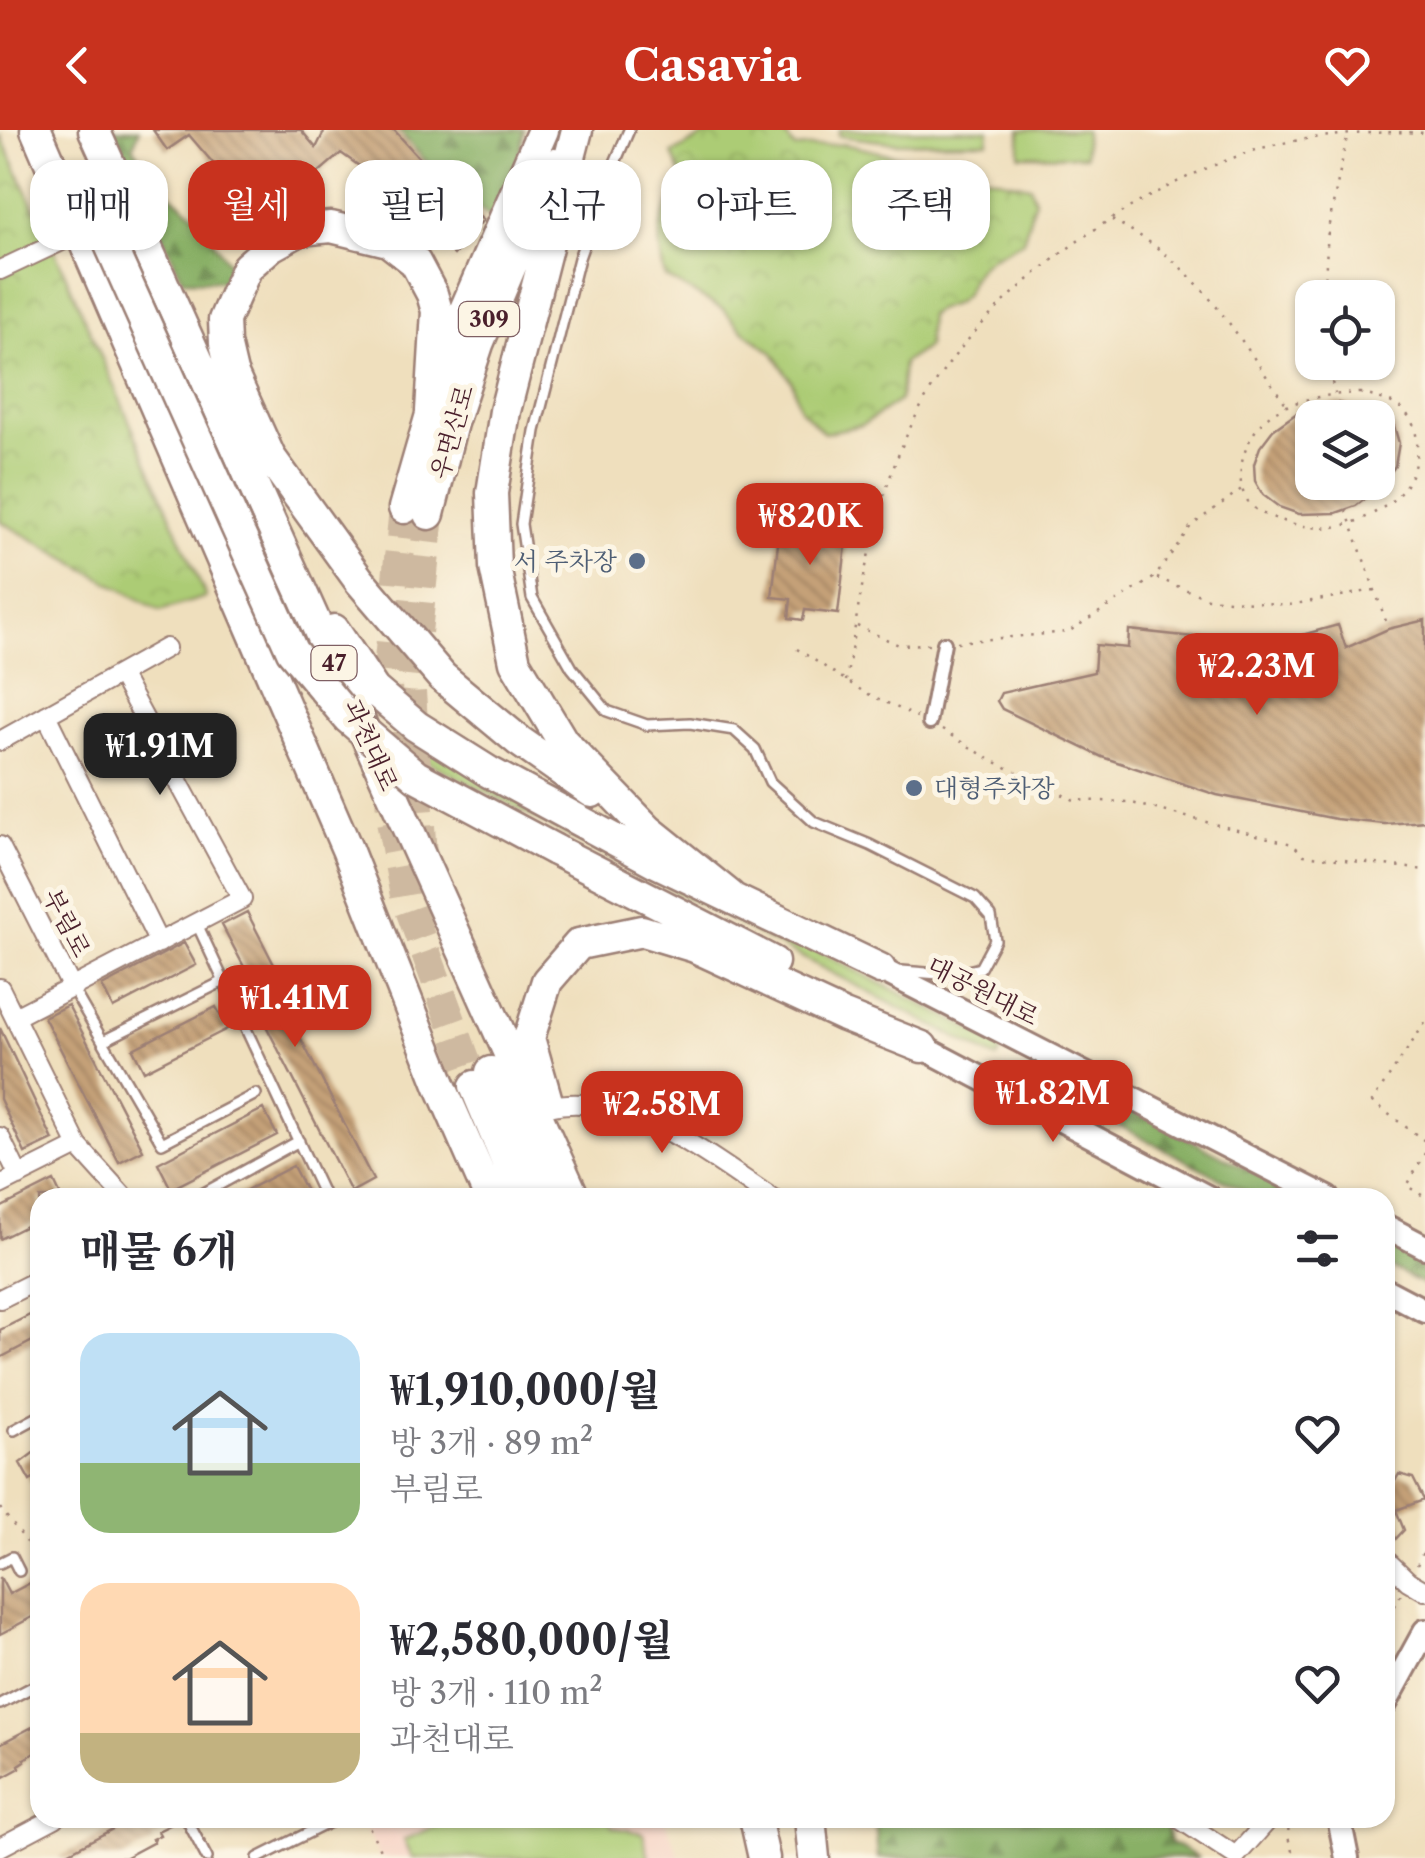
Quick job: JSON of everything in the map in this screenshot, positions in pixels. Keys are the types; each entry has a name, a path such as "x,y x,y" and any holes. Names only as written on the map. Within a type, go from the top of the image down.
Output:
{"highway":[{"name":"과천대로","path":"94,130 570,1188"},
{"name":"우면산로","path":"543,130 454,335 431,411 417,511 478,344 568,130"},
{"path":"577,130 505,411 492,493 495,567 515,662 563,742 648,830"},
{"path":"260,505 225,343 224,320 247,267 271,246 300,230 331,227 364,233 388,241 415,262 437,312 431,411"},
{"name":"47","path":"100,250 486,1188"},
{"path":"101,250 292,650 348,718 416,776 900,1025 922,1047"},
{"path":"233,375 270,457 359,580 442,677 519,742 648,830 730,896"},
{"path":"302,587 374,690 416,726 489,772 656,862 880,970"},
{"path":"552,1149 548,1107 529,1038 547,980 579,944 642,931 694,947 922,1047"},
{"path":"519,1188 482,1075 542,1188"},
{"path":"758,1828 764,1858"},
{"path":"811,1828 814,1858"}],"street":[{"path":"0,270 41,250"},
{"path":"928,723 944,643"},
{"path":"1,737 166,648"},
{"name":"부림로","path":"0,846 72,988 242,899 120,674"},
{"path":"46,715 159,943"},
{"name":"대공원대로","path":"880,970 1308,1188"},
{"path":"0,988 78,1146 116,1188"},
{"path":"15,1018 72,988"},
{"path":"922,1047 1190,1188"},
{"path":"548,1107 567,1102 598,1104 638,1118 681,1139 757,1188"},
{"path":"0,1137 18,1176"},
{"path":"0,1185 78,1146"},
{"path":"1395,1231 1425,1247"},
{"path":"0,1299 30,1284"},
{"path":"1395,1295 1425,1311"},
{"path":"1395,1569 1425,1590"},
{"path":"1395,1686 1425,1630"},
{"path":"0,1847 36,1828"},
{"path":"1193,1828 1235,1857 1260,1828"},
{"path":"1340,1828 1347,1858"}],"lane":[{"path":"629,130 580,258 534,431 521,524 532,598 572,668 607,712 647,725 690,723 734,730 755,748 770,782 814,822 974,898 991,916 994,940 980,968 951,974 880,970"},
{"path":"196,923 320,1188"},
{"path":"103,1041 224,981"},
{"path":"72,988 162,1143 256,1094"},
{"path":"213,1188 299,1141"},
{"path":"14,1430 30,1421"},
{"path":"0,1563 12,1557 19,1571"},
{"path":"0,1704 30,1688"},
{"path":"191,1828 207,1858"},
{"path":"258,1858 318,1828"}],"path":[{"path":"846,681 868,546 915,418 942,373 982,324 1070,244 1180,180 1262,148 1396,131 1425,132"},
{"path":"1325,280 1328,229 1348,136"},
{"path":"1111,220 1164,252 1192,275 1288,406"},
{"path":"1332,380 1335,394"},
{"path":"1360,393 1402,410 1415,428 1418,449 1401,493 1374,513 1352,522 1318,528 1288,524 1258,512 1245,497 1240,473 1243,454 1258,426 1288,406 1335,394 1360,393"},
{"path":"856,625 900,645 1068,632 1155,577 1191,526 1243,488"},
{"path":"1346,510 1387,624"},
{"path":"1155,577 1207,598 1289,605 1375,590"},
{"path":"797,649 846,681 1074,800 1128,802 1292,844 1304,855 1425,870"},
{"path":"1425,1024 1372,1102 1425,1140"},
{"path":"1425,1153 1407,1186 1425,1198"},
{"path":"0,1508 30,1546"},
{"path":"370,1828 384,1858"},
{"path":"1288,1828 1294,1858"}],"shaded area":[{"path":"365,1828 668,1828 680,1858 380,1858"}],"green space":[{"path":"113,130 139,130 133,147 142,160 127,160"},
{"path":"398,130 524,130 519,160 503,160 503,196 492,219 483,212 483,160 425,160"},
{"path":"715,130 781,130 795,148 844,144 915,160 852,160 852,250 990,250 990,177 1030,186 1035,200 1023,241 984,263 962,298 929,315 927,347 903,363 900,400 862,425 824,433 800,409 792,382 773,353 741,329 724,310 665,277 660,248 659,236 661,224 661,250 832,250 832,160 675,160 672,154"},
{"path":"839,130 989,130 988,142 897,143 839,136"},
{"path":"1020,130 1085,130 1085,156 1020,155"},
{"path":"0,134 30,198 30,250 54,250 206,597 160,611 0,521"},
{"path":"168,192 188,209 188,250 220,250 231,266 223,281 183,280 168,248"},
{"path":"404,728 710,896 1004,1046 997,1059 397,746"},
{"path":"1062,1074 1284,1188 1240,1188 1052,1091"},
{"path":"1395,1245 1425,1260 1425,1285 1395,1269"},
{"path":"431,1828 618,1828 643,1833 649,1858 412,1858 404,1840"},
{"path":"876,1828 1167,1828 1170,1842 1199,1858 878,1858"}],"building":[{"path":"153,130 301,130 316,148 325,130 394,130 421,160 351,160 341,153 325,167 325,160 210,160 189,135 167,150"},
{"path":"1295,414 1295,500 1364,500 1336,513 1299,514 1279,507 1263,495 1255,481 1254,464 1260,447 1273,430"},
{"path":"1395,429 1399,443 1395,466"},
{"path":"802,523 848,528 838,614 805,610 803,620 789,618 791,599 772,597 780,526 801,528"},
{"path":"1425,620 1425,821 1385,824 1336,819 1217,795 1102,757 1002,709 997,701 1001,693 1094,672 1096,645 1128,648 1129,630 1266,645 1338,625 1346,648 1388,629"},
{"path":"247,912 287,990 278,994 373,1180 349,1188 255,1004 262,1001 222,925"},
{"path":"184,943 196,965 113,1008 102,986"},
{"path":"68,1005 143,1150 119,1162 44,1017"},
{"path":"216,1007 227,1029 144,1071 133,1049"},
{"path":"0,1028 53,1140 25,1153 0,1099"},
{"path":"263,1109 277,1135 173,1188 158,1163"},
{"path":"293,1166 304,1188 250,1188"},
{"path":"30,1193 30,1224 0,1239 0,1208"},
{"path":"30,1315 30,1342 0,1358 0,1330"},
{"path":"30,1456 30,1481 20,1463"},
{"path":"1399,1474 1413,1478 1424,1500 1396,1510 1404,1530 1395,1540 1395,1481"},
{"path":"0,1577 9,1594 30,1583 30,1618 0,1634"},
{"path":"30,1728 30,1756 20,1768 0,1779 0,1744"},
{"path":"114,1828 164,1828 152,1839 154,1842 124,1858 58,1858"}],"tunnel":[{"path":"404,508 387,681 391,821 405,896 472,1078"},
{"path":"422,856 411,692 429,514"}],"place":[{"name":"서 주차장","path":"637,561"},
{"name":"대형주차장","path":"914,788"}]}
